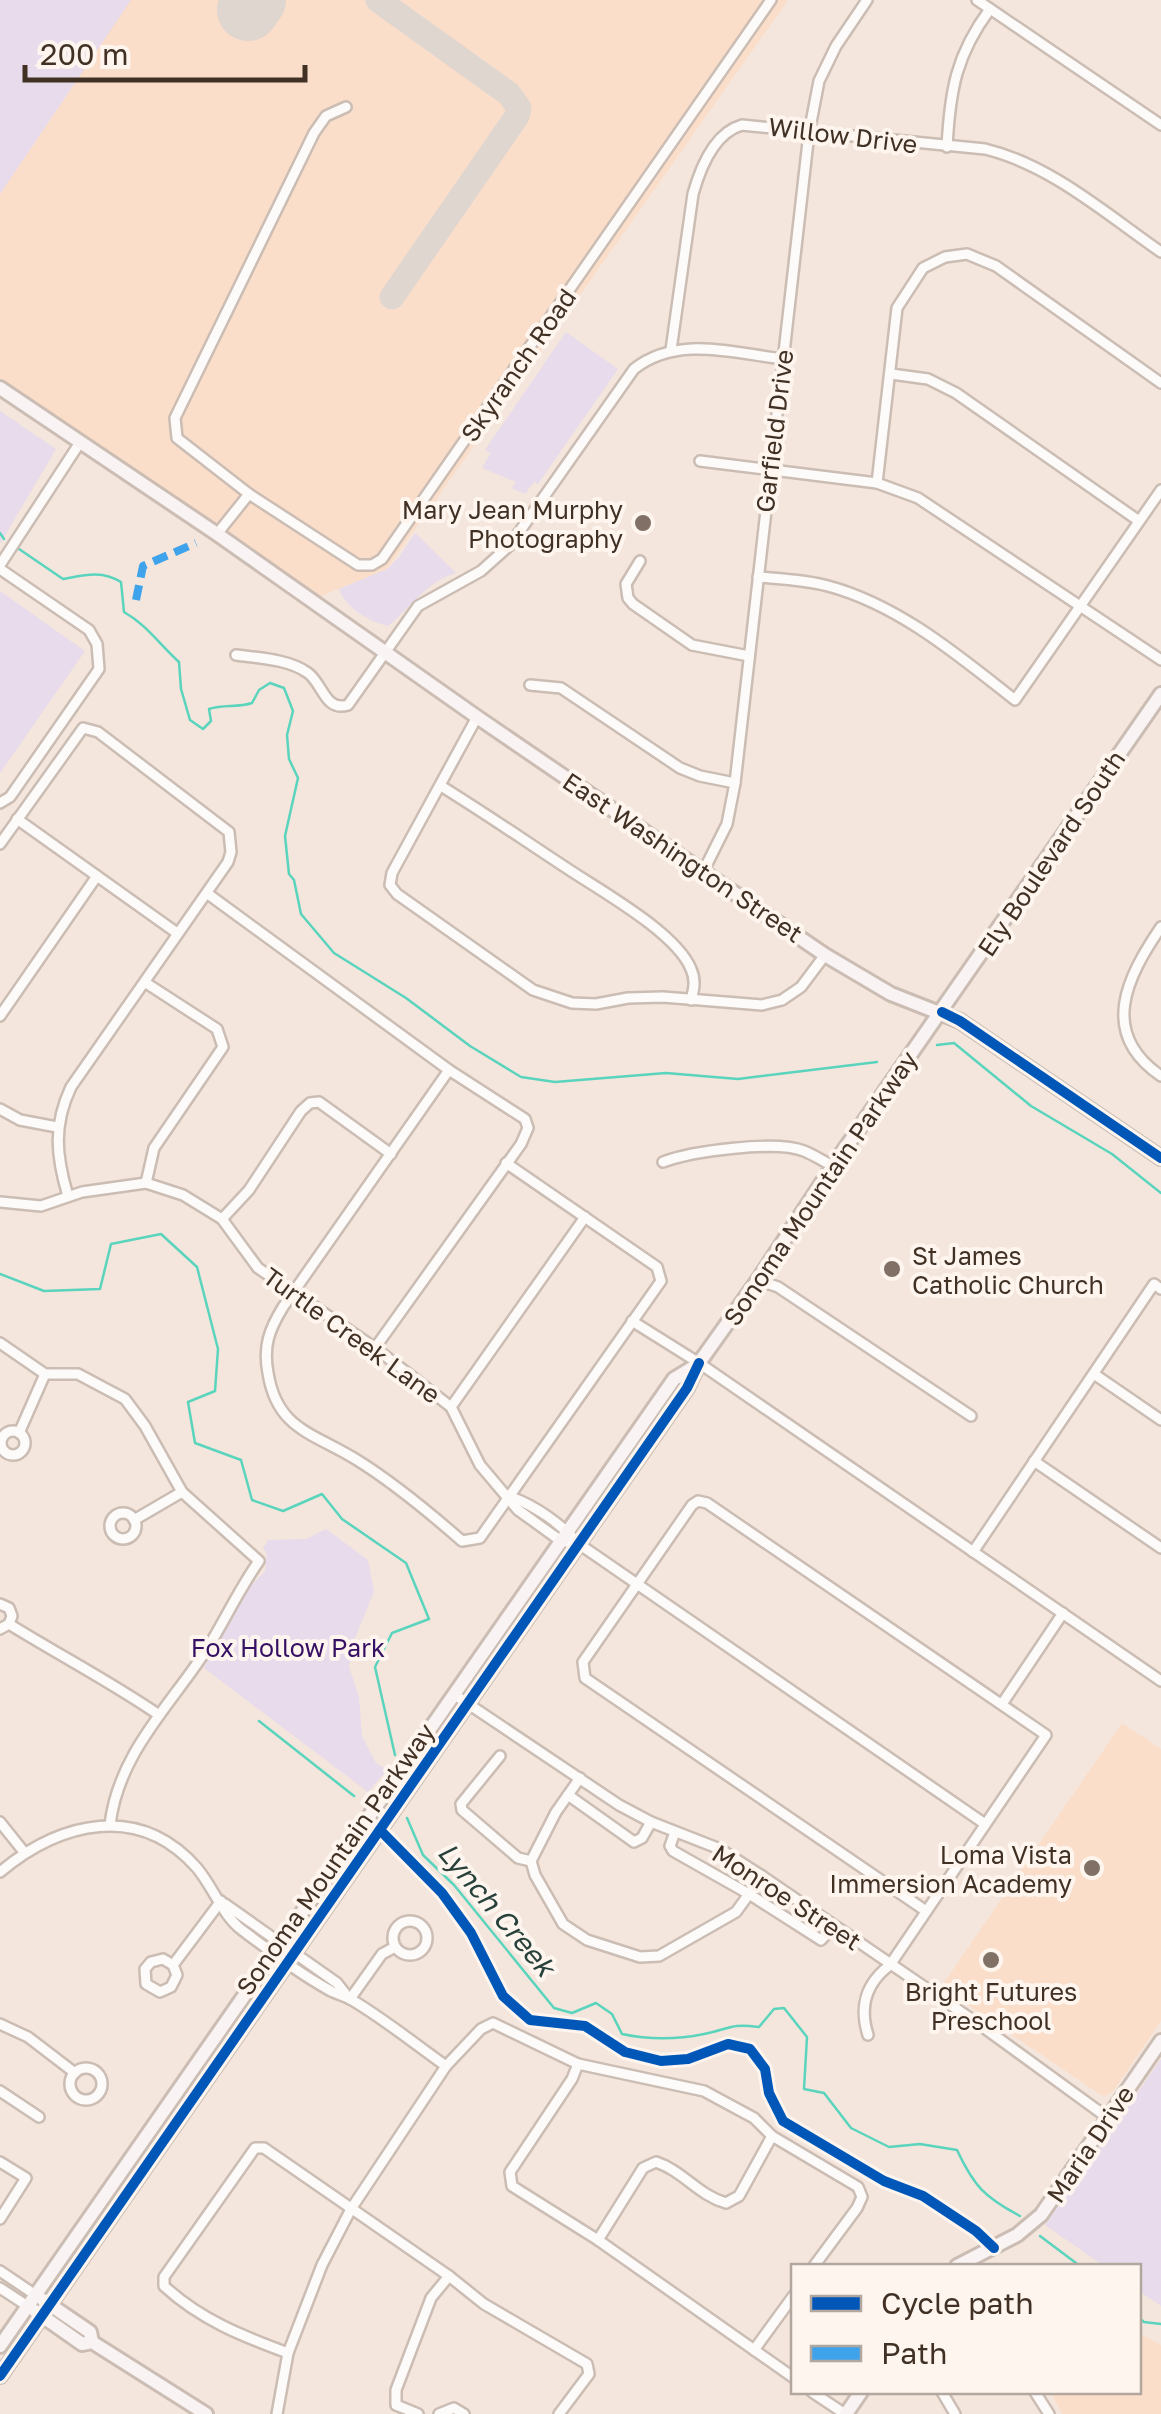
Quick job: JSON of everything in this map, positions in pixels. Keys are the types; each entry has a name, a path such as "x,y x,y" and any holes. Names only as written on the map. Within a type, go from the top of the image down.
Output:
{"main road":[{"name":"East Washington Street","path":"0,388 825,956 890,994 960,1021 1161,1158"},
{"name":"Ely Boulevard South","path":"942,1012 1161,694"},
{"name":"Sonoma Mountain Parkway","path":"0,2346 39,2306 291,1957 687,1388 699,1363 832,1166 942,1012"},
{"name":"Sonoma Mountain Parkway","path":"0,2376 39,2306 278,1948 674,1379 699,1363"},
{"name":"Maria Drive","path":"961,2264 1017,2235 1041,2215 1161,2041"},
{"path":"39,2306 82,2344 92,2342 206,2414"}],"street":[{"name":"Skyranch Road","path":"346,106 326,116 314,133 176,418 177,438 249,494 353,563 372,565 382,559 771,0"},
{"name":"Garfield Drive","path":"704,870 726,824 734,783 809,133 819,81 836,46 867,0"},
{"path":"977,0 1161,126"},
{"path":"947,146 954,74 968,41 990,9"},
{"name":"Willow Drive","path":"671,350 693,194 700,170 716,144 732,128 755,124 809,133 985,149 1014,156 1058,181 1161,252"},
{"path":"877,483 898,308 923,268 946,257 967,254 996,266 1161,383"},
{"path":"236,655 304,670 332,704 348,704 423,602 471,578 503,552 634,369 671,350 701,349 783,359"},
{"path":"891,374 928,379 956,394 1139,522"},
{"path":"0,803 10,798 99,668 96,644 88,630 0,567 79,444"},
{"path":"700,461 877,483 918,498 1161,660"},
{"path":"758,577 826,585 861,597 908,621 1016,700 1161,490"},
{"path":"217,534 249,494"},
{"path":"640,561 626,584 633,604 681,640 749,656"},
{"path":"530,685 561,688 680,768 734,783"},
{"path":"476,717 392,873 390,885 397,894 533,990 572,1003 596,1004 628,998 744,1005 782,1000 801,987 825,956"},
{"path":"0,844 82,728 98,732 229,832 228,862 71,1087 57,1127 56,1152 68,1196"},
{"path":"440,786 657,930 692,970 692,1000"},
{"path":"17,819 177,932"},
{"path":"0,1016 97,876"},
{"path":"208,894 450,1070 525,1118 528,1128 521,1144 375,1348"},
{"path":"1161,927 1131,975 1124,1022 1139,1055 1161,1076"},
{"path":"146,983 217,1029 223,1046 154,1148 146,1183"},
{"path":"450,1070 270,1329 264,1352 271,1395 282,1414 359,1461 462,1541 480,1538 660,1281 657,1267 506,1163"},
{"path":"222,1219 249,1190 310,1104 318,1102 391,1154"},
{"path":"0,1109 20,1120 57,1127"},
{"path":"664,1162 688,1153 778,1146 804,1151 832,1166"},
{"name":"Turtle Creek Lane","path":"0,1202 41,1206 122,1184 146,1183 183,1195 222,1219 258,1268 375,1348 452,1407 480,1466 508,1496 524,1502 564,1536 986,1824"},
{"path":"452,1407 585,1217"},
{"path":"758,1280 778,1287 970,1416"},
{"path":"973,1552 1158,1286"},
{"path":"632,1321 1161,1681"},
{"path":"0,1343 45,1374 78,1374 125,1399 182,1492 259,1561 234,1595 208,1647 127,1764 115,1792 110,1824"},
{"path":"20,1433 45,1374"},
{"path":"1094,1374 1161,1420"},
{"path":"1034,1461 1161,1548"},
{"path":"134,1520 182,1492"},
{"path":"868,2035 862,2009 880,1972 890,1965 1046,1735 707,1503 698,1501 583,1662 585,1678 926,1911"},
{"path":"0,1604 11,1612 5,1626 118,1686 159,1715"},
{"path":"1002,1704 1063,1613"},
{"name":"Monroe Street","path":"454,1695 651,1822 720,1850 762,1876 1108,2118"},
{"path":"500,1756 461,1804 462,1810 518,1858 531,1861"},
{"path":"580,1778 531,1861 534,1875 563,1924 587,1940 640,1956 659,1956 736,1912 762,1876"},
{"path":"568,1795 634,1842 642,1838 651,1822"},
{"path":"0,1822 24,1852"},
{"path":"0,1872 52,1836 110,1824 151,1835 187,1858 222,1901 331,1991 350,1998 446,2066"},
{"path":"676,1832 670,1846 673,1851 821,1940 834,1926"},
{"path":"173,1966 222,1901"},
{"path":"350,1998 382,1954 395,1946"},
{"path":"277,2414 288,2352 322,2265 351,2209 446,2066 481,2029 493,2023 578,2064 704,2091 754,2118 772,2136 858,2187 862,2197 858,2208 816,2264"},
{"path":"0,2024 28,2036 75,2073"},
{"path":"578,2064 510,2172 512,2186 598,2240 791,2376"},
{"path":"0,2091 40,2117"},
{"path":"598,2240 643,2168 656,2162 675,2168 710,2198 726,2204 739,2196 772,2136"},
{"path":"288,2352 228,2331 164,2286 164,2277 255,2148 264,2148 450,2276 484,2304 587,2364 589,2374 559,2414"},
{"path":"0,2162 26,2178 0,2218"},
{"path":"0,2271 39,2306"},
{"path":"418,2414 396,2405 396,2390 432,2298 450,2276"},
{"path":"0,2288 39,2306"},
{"path":"754,2350 791,2299"},
{"path":"815,2394 845,2414"},
{"path":"439,2414 454,2408 464,2414"}],"shaded area":[{"path":"128,0 788,0 387,569 319,597 0,378 0,187"},
{"name":"Loma Vista Immersion Academy","path":"1122,1723 1161,1749 1161,2021 1114,2090 1104,2097 941,1987"},
{"path":"1141,2334 1161,2345 1161,2414 1062,2414 1052,2394 1141,2394"}],"green space":[{"path":"0,0 131,0 0,194"},
{"path":"566,332 618,369 538,484 534,482 525,494 512,488 516,482 482,468 491,453 485,450"},
{"path":"0,411 56,449 0,544"},
{"path":"415,533 456,573 427,589 388,626 359,613 339,589 387,569"},
{"path":"0,591 85,651 0,773"},
{"name":"Fox Hollow Park","path":"326,1529 368,1560 374,1592 355,1638 349,1667 359,1697 362,1736 376,1763 387,1770 368,1792 204,1668 241,1596 265,1571 267,1555 263,1548 268,1540 306,1539"},
{"path":"1161,2059 1161,2306 1141,2292 1141,2264 1101,2264 1045,2225"}],"waterway":[{"path":"0,533 4,539"},
{"path":"19,549 63,579 100,575 121,582 124,612 179,662 181,689 190,720 203,729 211,721 209,709 252,703 259,690 270,683 284,688 293,711 287,735 289,759 298,778 285,836 289,874 294,880 301,914 334,953 521,1077 555,1082 666,1073 738,1079 877,1062"},
{"path":"937,1045 954,1043 1031,1106 1112,1154 1161,1193"},
{"name":"Lynch Creek","path":"0,1274 44,1291 100,1289 111,1244 161,1234 197,1267 218,1349 215,1391 188,1402 195,1443 241,1460 252,1500 283,1511 322,1494 342,1519 406,1563 429,1619 392,1633 375,1667 395,1755"},
{"path":"259,1721 354,1796"},
{"name":"Lynch Creek","path":"407,1818 423,1855 454,1885 554,2008 572,2013 596,2003 612,2014 622,2034 663,2039 735,2026 759,2027 774,2009 784,2008 807,2037 804,2089 824,2093 851,2128 889,2147 920,2144 957,2150 981,2189 1020,2216"},
{"name":"Lynch Creek","path":"1040,2236 1077,2264"},
{"name":"Lynch Creek","path":"1141,2320 1161,2324"}],"taxiway":[{"path":"378,0 509,94 519,108 392,297"}],"runway":[{"path":"248,10 255,0"}],"marked path":[{"path":"136,600 143,566 196,543"}],"cycle path":[{"path":"942,1012 1161,1158"},
{"path":"0,2376 687,1388 699,1363"},
{"path":"380,1830 442,1893 471,1933 503,1996 530,2020 585,2026 625,2052 661,2061 688,2059 728,2044 750,2049 765,2069 769,2093 783,2121 884,2181 923,2196 976,2231 994,2248"}],"place":[{"name":"Mary Jean Murphy Photography","path":"643,523"},
{"name":"St James Catholic Church","path":"892,1269"},
{"name":"Loma Vista Immersion Academy","path":"1092,1868"},
{"name":"Bright Futures Preschool","path":"991,1960"}]}
